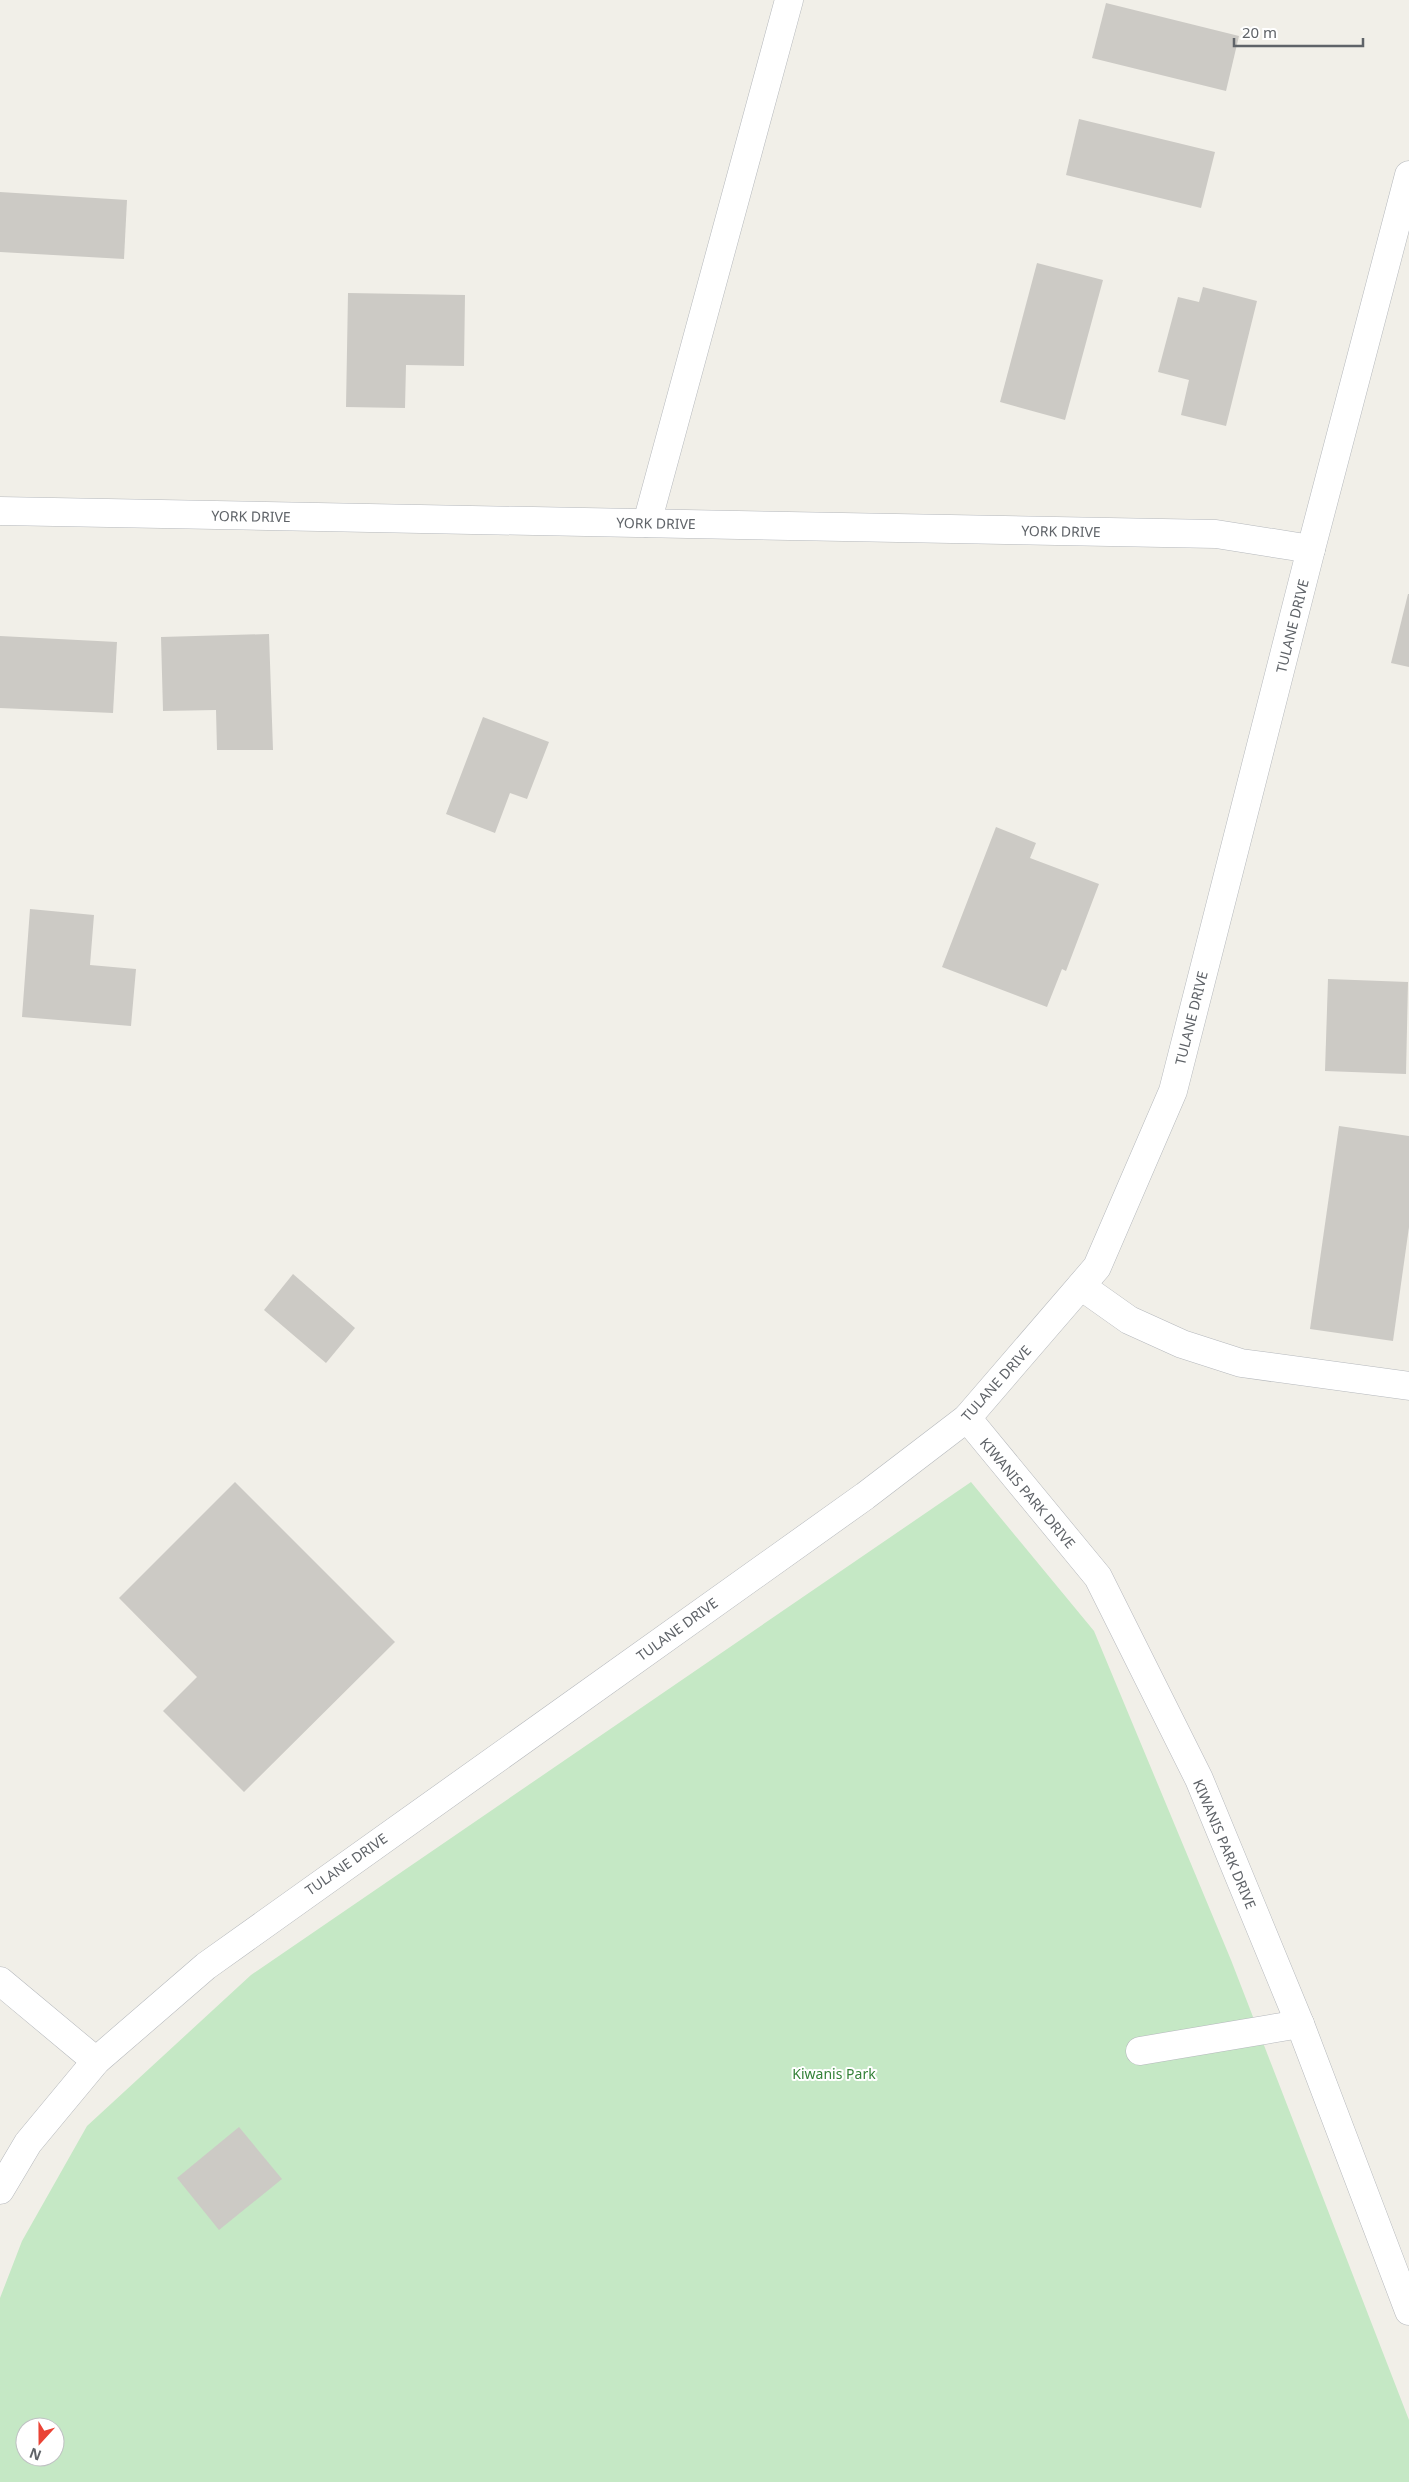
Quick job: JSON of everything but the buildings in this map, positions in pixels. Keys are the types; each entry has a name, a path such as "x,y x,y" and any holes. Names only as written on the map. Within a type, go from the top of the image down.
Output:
{"street":[{"path":"648,523 789,0"},
{"name":"TULANE DRIVE","path":"0,2190 28,2143 96,2061 206,1966 865,1496 966,1418 1097,1267 1173,1091 1311,549 1409,175"},
{"name":"YORK DRIVE","path":"0,511 1216,534 1311,549"},
{"path":"1081,1286 1129,1320 1182,1344 1241,1364 1409,1386"},
{"name":"KIWANIS PARK DRIVE","path":"966,1418 1098,1577 1199,1778 1300,2024 1409,2311"},
{"path":"0,1982 96,2061"},
{"path":"1140,2052 1300,2024"}],"green space":[{"name":"Kiwanis Park","path":"971,1482 1094,1631 1231,1960 1409,2420 1409,2482 0,2482 0,2298 22,2241 87,2126 251,1975"}]}
